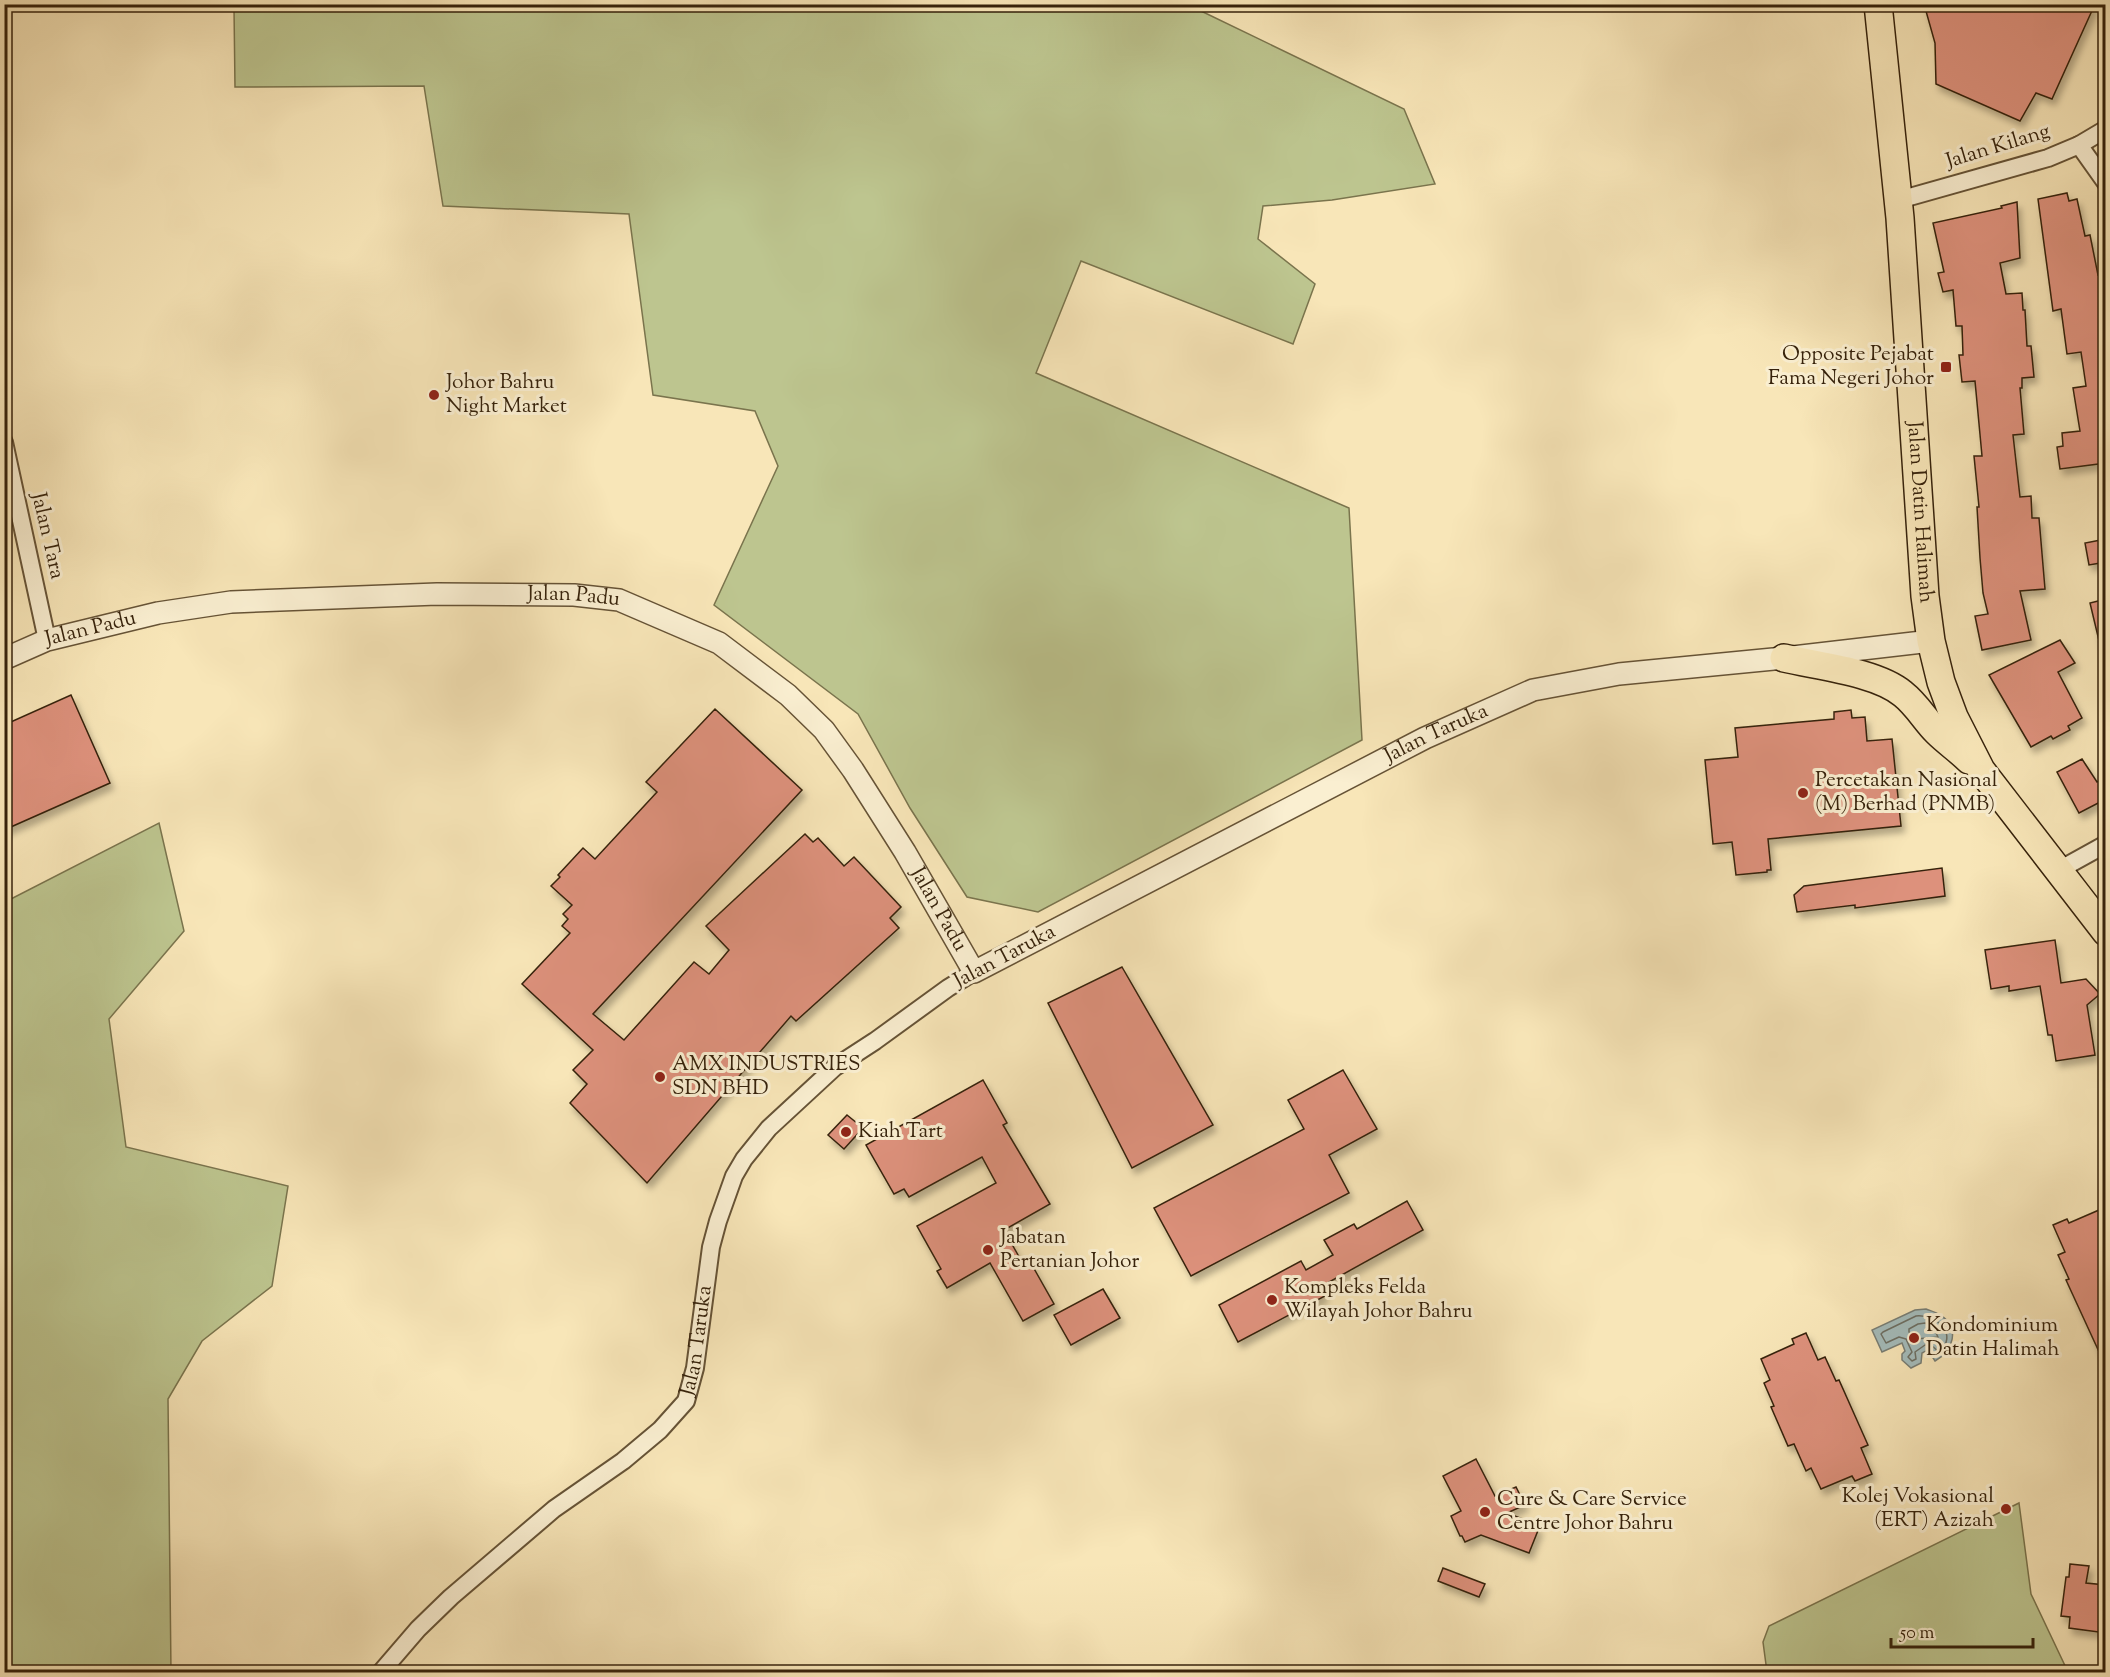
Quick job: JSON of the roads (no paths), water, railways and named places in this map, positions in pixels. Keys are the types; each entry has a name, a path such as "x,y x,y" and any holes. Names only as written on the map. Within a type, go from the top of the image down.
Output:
{"main road":[{"name":"Jalan Datin Halimah","path":"1878,4 1899,200 1921,547 1932,640 1941,682 1954,717 1981,770 2106,932"},
{"path":"1784,658 1865,676 1888,684 1909,699 1936,731 1981,770"}],"street":[{"name":"Jalan Kilang","path":"1899,200 2048,158 2079,145 2106,129"},
{"path":"2079,145 2106,183"},
{"name":"Jalan Tara","path":"4,442 47,640"},
{"name":"Jalan Padu","path":"4,658 47,640 159,613 231,602 437,594 574,595 620,600 718,643 788,695 824,730 853,770 905,852 974,972"},
{"name":"Jalan Taruka","path":"381,1672 418,1629 451,1597 554,1509 623,1461 660,1430 686,1401 695,1368 711,1247 734,1176 744,1159 769,1128 835,1067 948,988 974,972 1425,738 1533,690 1619,674 1784,658 1932,640"},
{"path":"2059,870 2106,844"}],"water":[{"name":"Kondominium Datin Halimah","path":"1926,1309 1940,1315 1951,1326 1952,1339 1941,1357 1935,1361 1928,1350 1922,1353 1921,1363 1911,1368 1902,1360 1902,1354 1905,1351 1902,1343 1882,1352 1872,1330 1915,1310"}],"place":[{"name":"Opposite Pejabat Fama Negeri Johor","path":"1946,367"},
{"name":"Johor Bahru Night Market","path":"434,395"},
{"name":"Percetakan Nasional (M) Berhad (PNMB)","path":"1803,793"},
{"name":"AMX INDUSTRIES SDN BHD","path":"660,1077"},
{"name":"Kiah Tart","path":"846,1132"},
{"name":"Jabatan Pertanian Johor","path":"988,1250"},
{"name":"Kompleks Felda Wilayah Johor Bahru","path":"1272,1300"},
{"name":"Kondominium Datin Halimah","path":"1914,1338"},
{"name":"Kolej Vokasional (ERT) Azizah","path":"2006,1509"},
{"name":"Cure & Care Service Centre Johor Bahru","path":"1485,1512"}]}
